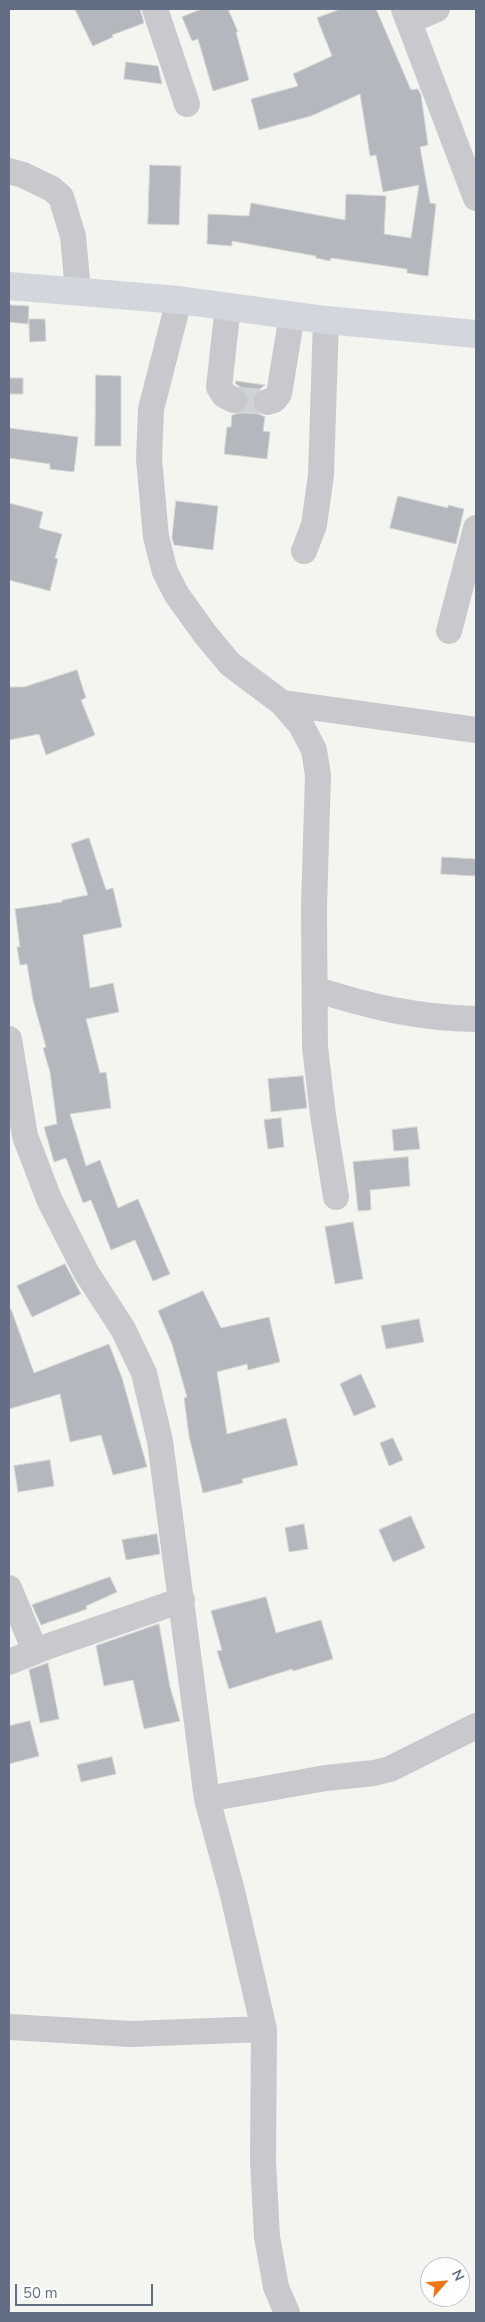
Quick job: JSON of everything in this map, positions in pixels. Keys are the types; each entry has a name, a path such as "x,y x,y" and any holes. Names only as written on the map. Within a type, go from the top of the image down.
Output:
{"main road":[{"path":"9,286 179,300 326,320 476,334"}],"street":[{"path":"155,9 187,104"},
{"path":"437,9 406,15 476,198"},
{"path":"9,171 23,175 52,189 62,197 73,236 78,292"},
{"path":"179,300 151,409 149,458 156,537 165,572 177,595 205,634 230,664 282,703 301,724 314,750 318,775 314,907 315,1047 323,1115 336,1197"},
{"path":"228,306 219,386 224,395 234,400"},
{"path":"267,402 274,400 279,394 292,315"},
{"path":"304,551 314,525 321,475 326,320"},
{"path":"449,631 476,528"},
{"path":"282,703 476,730"},
{"path":"315,990 366,1006 437,1019 476,1019"},
{"path":"9,1039 17,1141 82,1264 123,1329 144,1373 160,1441 207,1799 232,1890 264,2029 263,2161 268,2237 276,2287 287,2313"},
{"path":"9,1588 35,1651"},
{"path":"9,1662 35,1651 182,1600"},
{"path":"207,1799 390,1769 476,1726"},
{"path":"9,2027 131,2034 264,2029"}],"building":[{"path":"75,9 140,9 144,23 112,35 113,37 93,46"},
{"path":"202,9 228,9 238,32 236,32 249,80 213,91 198,39 192,41 182,17"},
{"path":"341,9 376,9 411,90 418,89 421,95 428,145 420,147 430,203 436,204 428,276 407,273 407,269 331,258 330,261 316,258 316,256 232,241 232,246 207,244 208,214 249,216 251,203 345,220 346,194 386,196 384,234 411,238 419,185 383,192 376,155 370,156 360,94 311,116 259,130 251,99 298,86 293,74 332,56 317,18"},
{"path":"126,62 158,66 162,84 124,79"},
{"path":"150,165 181,166 179,225 148,224"},
{"path":"10,305 29,306 28,324 9,322"},
{"path":"29,319 45,319 46,341 30,342"},
{"path":"96,375 121,376 121,446 95,446"},
{"path":"9,378 23,378 23,394 9,394"},
{"path":"236,381 265,385 256,392 252,399 252,406 257,413 265,417 263,431 270,432 267,459 224,454 227,427 231,427 232,415 243,412 248,406 249,400 246,391 236,384"},
{"path":"9,428 78,437 74,472 50,469 50,464 9,458"},
{"path":"398,496 448,508 448,505 464,509 456,544 390,528"},
{"path":"176,501 218,506 213,550 174,545 172,538"},
{"path":"9,503 43,512 39,528 62,534 55,558 58,559 50,591 9,580"},
{"path":"77,670 86,698 81,700 95,735 46,755 39,734 9,740 9,687 24,687"},
{"path":"89,838 106,890 113,888 122,927 83,935 90,988 113,983 119,1012 86,1019 100,1073 106,1072 111,1108 70,1114 86,1166 100,1160 118,1208 138,1199 170,1274 153,1281 135,1240 111,1250 91,1200 83,1203 66,1158 54,1162 44,1127 57,1124 50,1072 43,1048 46,1047 33,1000 27,964 20,965 17,947 20,947 15,909 62,902 62,900 88,895 71,844"},
{"path":"442,857 476,859 476,876 441,874"},
{"path":"303,1076 307,1108 271,1112 268,1079"},
{"path":"281,1118 284,1147 268,1149 264,1120"},
{"path":"417,1127 420,1149 394,1151 392,1130"},
{"path":"408,1157 410,1186 370,1190 371,1210 358,1211 353,1162"},
{"path":"353,1222 363,1279 335,1284 325,1227"},
{"path":"65,1264 81,1294 32,1317 17,1286"},
{"path":"203,1291 221,1328 269,1317 280,1362 248,1370 247,1364 217,1372 227,1434 286,1418 298,1465 242,1479 243,1483 203,1493 189,1436 184,1398 187,1397 172,1344 158,1311"},
{"path":"9,1309 11,1309 34,1373 109,1344 122,1378 147,1467 113,1475 101,1435 70,1442 60,1394 9,1409"},
{"path":"419,1319 424,1342 386,1349 381,1326"},
{"path":"361,1374 376,1407 354,1416 340,1384"},
{"path":"393,1438 403,1460 389,1466 380,1443"},
{"path":"50,1460 54,1486 18,1492 14,1466"},
{"path":"411,1516 425,1548 393,1562 379,1530"},
{"path":"304,1524 308,1549 289,1552 285,1528"},
{"path":"157,1534 160,1554 126,1560 122,1540"},
{"path":"110,1577 117,1592 86,1606 87,1609 41,1625 32,1605"},
{"path":"266,1597 276,1633 321,1620 333,1659 293,1671 292,1669 229,1689 217,1651 222,1650 211,1611"},
{"path":"159,1624 170,1687 180,1721 144,1729 133,1680 104,1686 96,1646"},
{"path":"48,1663 59,1719 40,1723 29,1670"},
{"path":"30,1721 39,1756 9,1764 9,1726"},
{"path":"112,1757 116,1774 81,1782 77,1765"}],"tunnel":[{"path":"234,400 267,402"}]}
